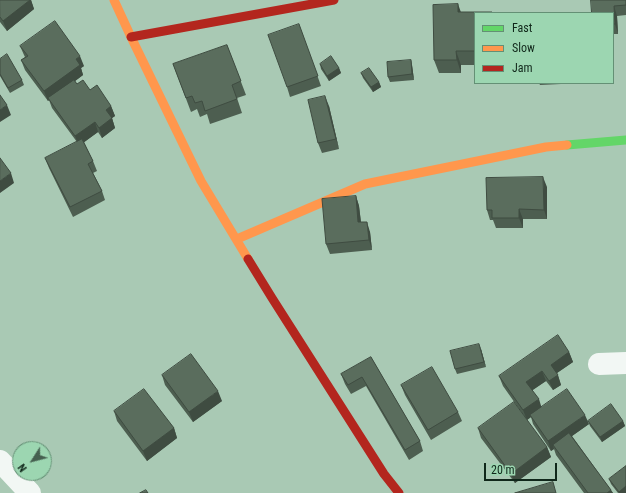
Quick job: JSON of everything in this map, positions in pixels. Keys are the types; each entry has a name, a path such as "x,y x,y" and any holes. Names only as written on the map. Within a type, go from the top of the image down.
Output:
{"street":[{"path":"114,0 200,181 272,298 380,467 399,493"},
{"path":"131,37 334,0"},
{"path":"237,239 365,184 546,147 626,140"},
{"path":"600,364 626,363"},
{"path":"0,461 30,493"}],"building":[{"path":"0,0 30,0 3,21 0,17"},
{"path":"591,0 626,0 626,5 614,6 615,24 614,12 592,12"},
{"path":"458,4 458,12 474,12 474,51 456,51 457,60 434,60 433,5"},
{"path":"55,21 80,56 76,59 80,65 44,91 21,60 28,56 20,46"},
{"path":"299,24 318,76 287,87 268,35"},
{"path":"227,45 241,81 232,85 237,99 205,111 202,101 195,103 192,96 186,98 173,64"},
{"path":"7,54 22,80 8,88 0,74 0,59"},
{"path":"331,56 339,68 327,76 320,64"},
{"path":"411,60 412,74 388,77 387,62"},
{"path":"369,68 379,82 371,87 361,73"},
{"path":"74,80 77,84 83,80 90,90 97,85 111,106 106,110 112,118 99,128 95,122 75,136 48,98"},
{"path":"0,95 7,105 0,110"},
{"path":"325,96 336,139 318,143 308,100"},
{"path":"82,139 93,161 88,164 102,191 70,207 45,158"},
{"path":"0,158 11,173 0,181"},
{"path":"543,177 544,210 519,209 519,218 492,218 492,210 487,210 486,178"},
{"path":"356,196 358,222 367,222 369,240 326,244 322,199"},
{"path":"558,335 569,352 551,365 558,375 549,381 542,371 526,382 539,399 523,410 499,376"},
{"path":"479,344 484,362 455,369 450,351"},
{"path":"191,354 218,391 189,412 162,375"},
{"path":"371,357 420,441 405,450 362,377 348,385 341,374"},
{"path":"432,367 458,412 428,430 401,385"},
{"path":"144,389 174,428 143,451 114,411"},
{"path":"567,389 585,415 548,441 530,415"},
{"path":"514,402 547,447 511,474 478,428"},
{"path":"611,404 623,421 600,437 588,421"},
{"path":"569,433 611,490 607,493 588,493 553,445"},
{"path":"626,466 626,486 619,492 609,479"},
{"path":"553,482 556,493 515,493"},
{"path":"146,490 148,493 140,493"}],"traffic: fast":[{"path":"567,145 626,140"}],"traffic: slow":[{"path":"114,0 201,181 248,259"},
{"path":"237,239 365,184 546,147 567,145"}],"traffic: jam":[{"path":"131,37 334,0"},
{"path":"248,259 384,474 399,493"}]}
